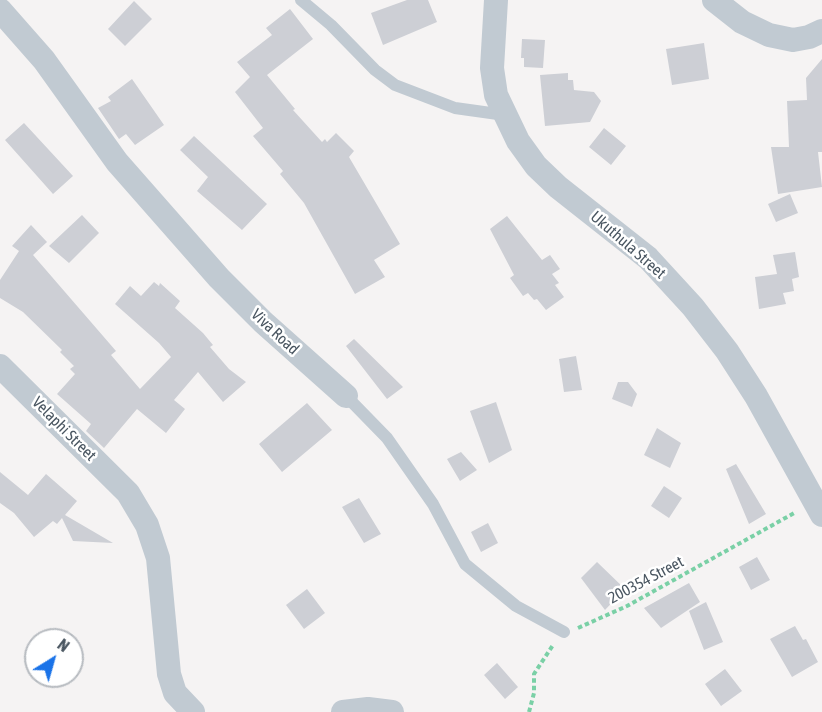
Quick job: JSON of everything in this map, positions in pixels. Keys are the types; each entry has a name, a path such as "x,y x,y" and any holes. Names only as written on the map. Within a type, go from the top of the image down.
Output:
{"street":[{"name":"Ukuthula Street","path":"496,0 492,68 496,95 518,141 536,166 558,187 648,258 693,307 727,351 756,396 819,508"},
{"path":"714,0 742,22 769,35 793,40 809,37 822,31"},
{"name":"Viva Road","path":"0,10 44,60 117,162 219,278 263,322 346,396"},
{"name":"Velaphi Street","path":"0,366 128,493 147,525 158,558 169,674 175,693 193,712"},
{"path":"343,712 368,708 392,712"}],"lane":[{"path":"300,0 331,25 375,70 395,85 455,108 505,115"},
{"name":"Viva Road","path":"346,396 387,438 433,504 465,564 516,606 564,632"}],"path":[{"name":"200354 Street","path":"529,712 534,693 534,674 546,653 564,632 627,606 819,508"}],"building":[{"path":"407,0 428,0 437,22 383,45 371,13"},
{"path":"134,1 152,19 125,46 108,29"},
{"path":"290,9 313,39 267,75 295,109 293,110 322,142 325,139 327,142 336,133 354,151 349,157 400,244 374,260 385,277 355,294 304,203 280,174 283,171 253,136 263,128 235,92 250,77 237,62 272,35 266,28"},
{"path":"522,39 545,40 543,68 524,67 524,58 521,58"},
{"path":"704,43 709,79 672,85 666,49"},
{"path":"822,59 822,152 818,152 822,187 778,194 771,147 789,147 787,101 807,100 806,78"},
{"path":"568,73 568,80 573,80 574,90 594,92 601,101 590,122 545,126 540,75"},
{"path":"132,79 164,125 135,145 126,134 119,139 98,108 111,101 108,97"},
{"path":"24,123 73,176 53,194 5,140"},
{"path":"604,128 626,146 611,165 589,147"},
{"path":"194,136 267,204 242,230 197,191 208,177 180,150"},
{"path":"790,194 798,213 776,222 768,204"},
{"path":"82,215 99,233 69,263 49,246"},
{"path":"507,216 542,260 550,255 560,269 552,274 559,283 555,285 564,297 546,310 537,299 534,300 528,293 523,296 510,278 514,275 490,229"},
{"path":"31,225 47,242 33,255 116,351 111,355 140,389 171,357 159,343 115,304 130,286 141,296 154,282 159,286 160,283 180,301 175,308 203,333 213,345 210,347 229,369 246,382 223,402 198,372 174,400 185,409 166,433 137,409 104,448 86,431 91,424 57,394 75,374 70,369 74,366 60,352 62,350 23,312 0,298 0,280 19,251 12,246"},
{"path":"795,252 799,277 792,279 794,291 783,293 786,304 759,309 755,277 777,274 773,255"},
{"path":"354,339 403,387 387,399 346,346"},
{"path":"576,356 582,390 564,392 559,359"},
{"path":"618,382 628,382 637,394 632,407 612,399"},
{"path":"496,402 512,450 489,463 470,411"},
{"path":"307,403 332,430 282,472 259,444"},
{"path":"657,428 681,443 670,468 644,455"},
{"path":"461,452 477,470 460,481 447,459"},
{"path":"736,464 766,514 749,524 726,469"},
{"path":"0,472 28,495 46,474 77,501 65,515 113,543 73,541 62,518 57,524 53,521 34,537 14,513 0,503"},
{"path":"664,486 682,498 669,518 651,506"},
{"path":"359,498 381,534 364,543 342,507"},
{"path":"488,523 498,543 481,552 471,532"},
{"path":"757,557 770,580 751,590 739,567"},
{"path":"597,562 625,589 605,610 581,578"},
{"path":"689,583 700,602 661,628 644,608"},
{"path":"307,589 325,613 304,629 286,605"},
{"path":"706,602 723,642 704,650 689,611"},
{"path":"795,626 803,640 806,639 818,662 792,677 770,639"},
{"path":"497,663 518,687 505,699 484,675"},
{"path":"725,669 742,691 721,706 705,684"}]}
